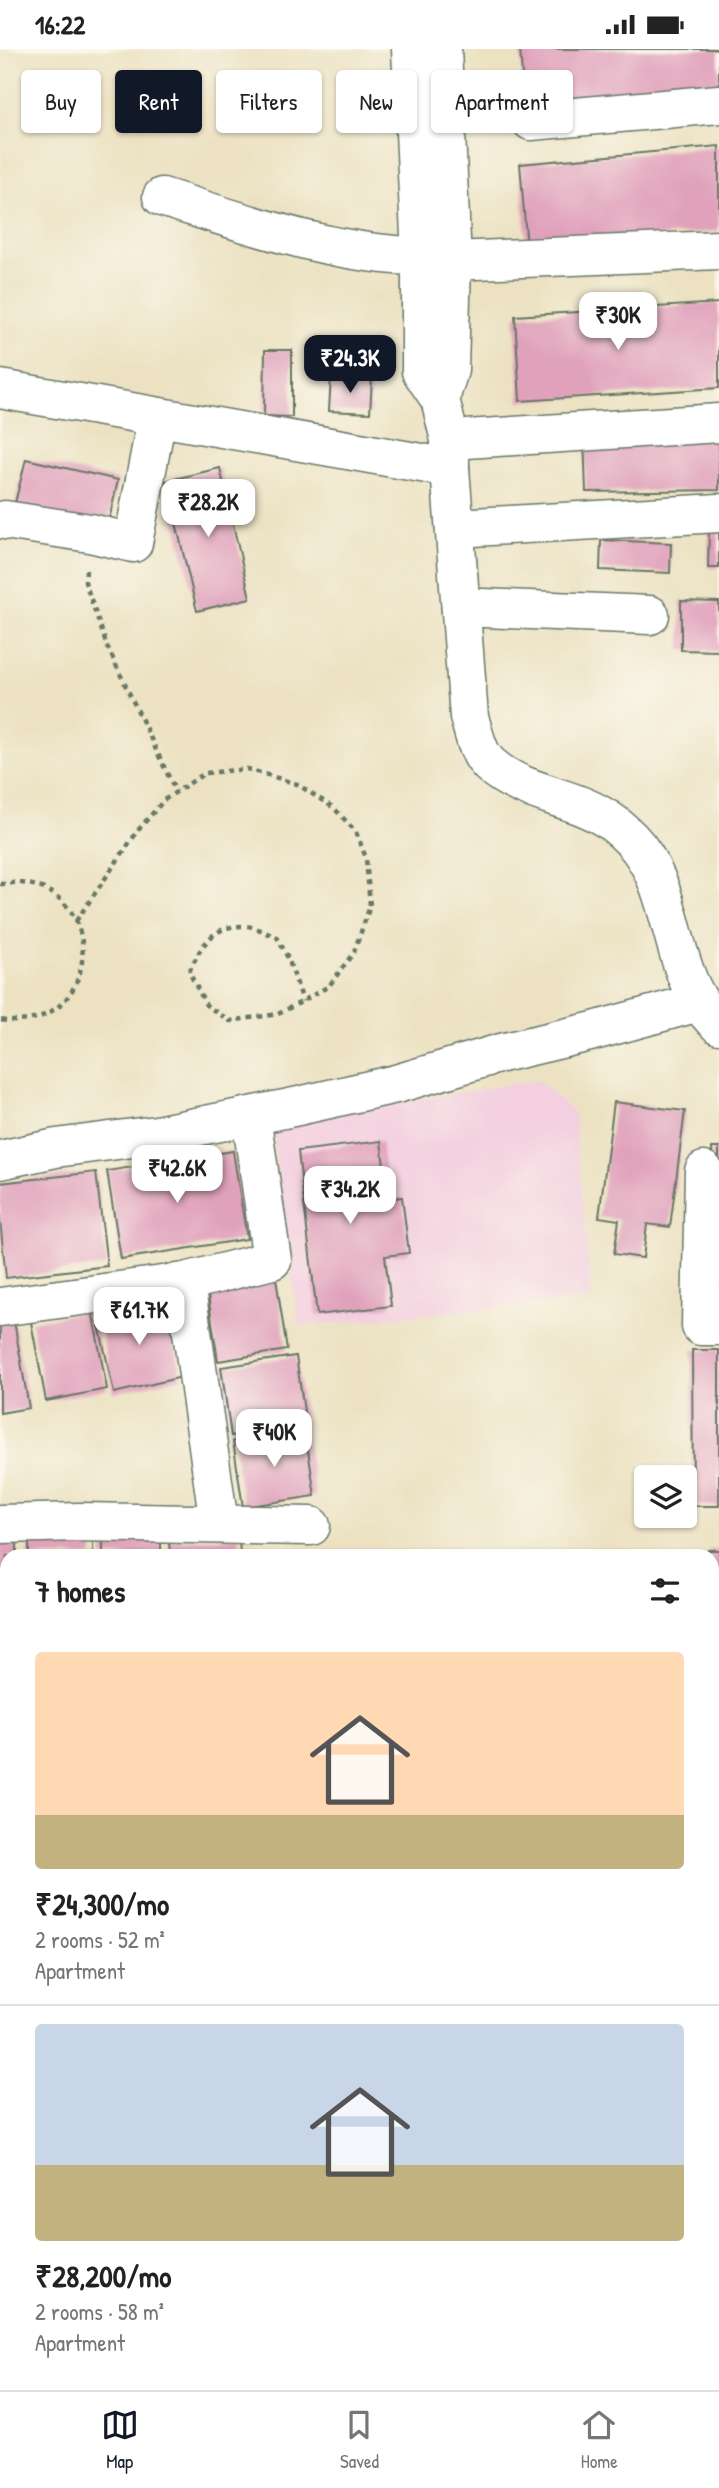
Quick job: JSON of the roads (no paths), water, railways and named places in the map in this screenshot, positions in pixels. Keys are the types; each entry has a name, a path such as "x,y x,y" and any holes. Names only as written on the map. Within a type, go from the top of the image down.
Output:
{"street":[{"path":"0,1160 56,1148 156,1135 251,1116 396,1084 502,1053 590,1032 709,1013 684,967 653,869 631,840 602,816 517,782 490,764 477,744 469,716 450,454 440,399 449,370 411,49"},
{"path":"436,258 442,49"},
{"path":"573,117 719,104"},
{"path":"162,197 292,236 369,252 436,258 719,250"},
{"path":"0,389 157,417 450,454 719,423"},
{"path":"5,520 90,533 133,543 157,417"},
{"path":"455,528 719,513"},
{"path":"461,607 650,615"},
{"path":"0,1307 185,1282 272,1260 251,1116"},
{"path":"704,1171 701,1326 719,1326"},
{"path":"185,1282 219,1524"},
{"path":"0,1524 312,1526"}]}
